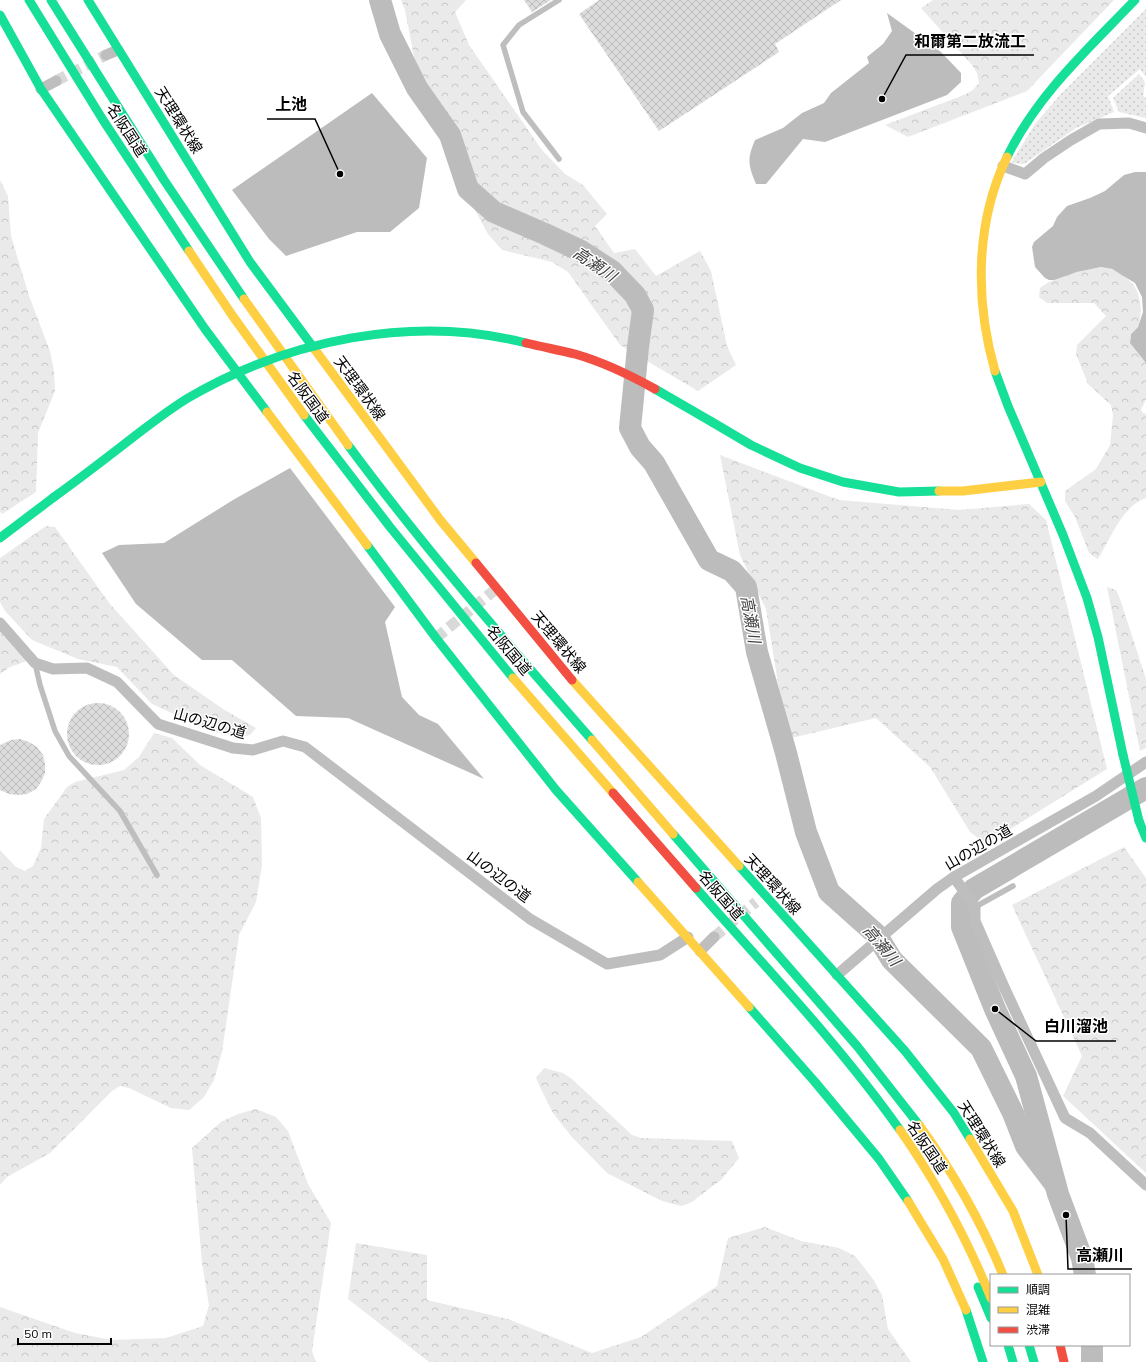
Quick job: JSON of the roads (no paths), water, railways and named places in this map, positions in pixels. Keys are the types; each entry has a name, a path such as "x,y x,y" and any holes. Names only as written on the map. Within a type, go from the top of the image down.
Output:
{"main road":[{"name":"名阪国道","path":"29,0 118,142 230,313 350,478 490,650 844,1059 879,1102 912,1148 939,1190 963,1235 990,1295"},
{"name":"名阪国道","path":"51,0 134,134 195,227 258,320 367,470 504,639 852,1041 895,1093 927,1136 957,1183 981,1226 1003,1274"},
{"name":"天理環状線","path":"88,0 250,262 441,521 557,663 640,757 760,898 837,975 905,1051 954,1113 1013,1212 1038,1274"},
{"path":"1135,0 1045,97 1016,139 1003,166 991,199 982,235 980,284 984,326 993,367 1003,395 1041,482 1085,592 1098,636 1139,821 1146,838"},
{"path":"0,15 41,89 205,329 436,638 556,790 815,1082 879,1159 905,1197 943,1259 966,1310 983,1362"},
{"path":"0,538 188,398 222,380 256,365 298,351 332,342 393,333 433,331 494,336 588,358 621,372 751,445 800,468 843,482 898,492 963,491 1041,482"},
{"path":"912,1148 933,1193 955,1234 990,1316"},
{"path":"999,1346 1004,1362"},
{"path":"1008,1346 1014,1362"},
{"path":"1029,1346 1034,1362"},
{"path":"1060,1346 1064,1362"}],"street":[{"path":"106,55 118,50"},
{"path":"41,89 56,81"},
{"path":"1003,166 1025,174 1044,158 1099,124 1129,123 1146,128"},
{"path":"0,622 35,663"},
{"name":"山の辺の道","path":"35,663 53,669 87,668 117,682 158,724 233,748 253,750 284,741 305,747 530,919 607,964 660,955 688,938"},
{"name":"山の辺の道","path":"837,975 937,888 1096,796 1146,762"},
{"path":"954,877 974,907 974,921 1066,1118 1090,1133 1146,1185"},
{"path":"700,951 714,937"}],"lane":[{"path":"559,0 519,25 503,45 523,112 559,159"},
{"path":"35,663 40,685 55,732 69,756 120,811 157,875"},
{"path":"974,907 1013,886"}],"waterway":[{"name":"高瀬川","path":"380,0 390,34 417,88 450,135 468,189 494,212 581,251 612,271 635,295 643,310 630,428 640,447 654,463 709,560 732,571 746,587 757,652 786,753 806,832 829,892 876,934 892,960 981,1048 1013,1113 1026,1146 1055,1184"},
{"path":"1085,1274 1082,1258 1058,1194 1026,1076 995,1009 962,927 962,903 974,889 1146,788"},
{"name":"高瀬川","path":"1092,1346 1092,1362"}],"tunnel":[{"path":"56,81 106,55"},
{"path":"436,638 496,589"},
{"path":"714,937 756,902"}],"place":[{"name":"和爾第二放流工","path":"882,99"},
{"name":"上池","path":"340,174"},
{"name":"白川溜池","path":"995,1009"},
{"name":"高瀬川","path":"1066,1215"}]}
